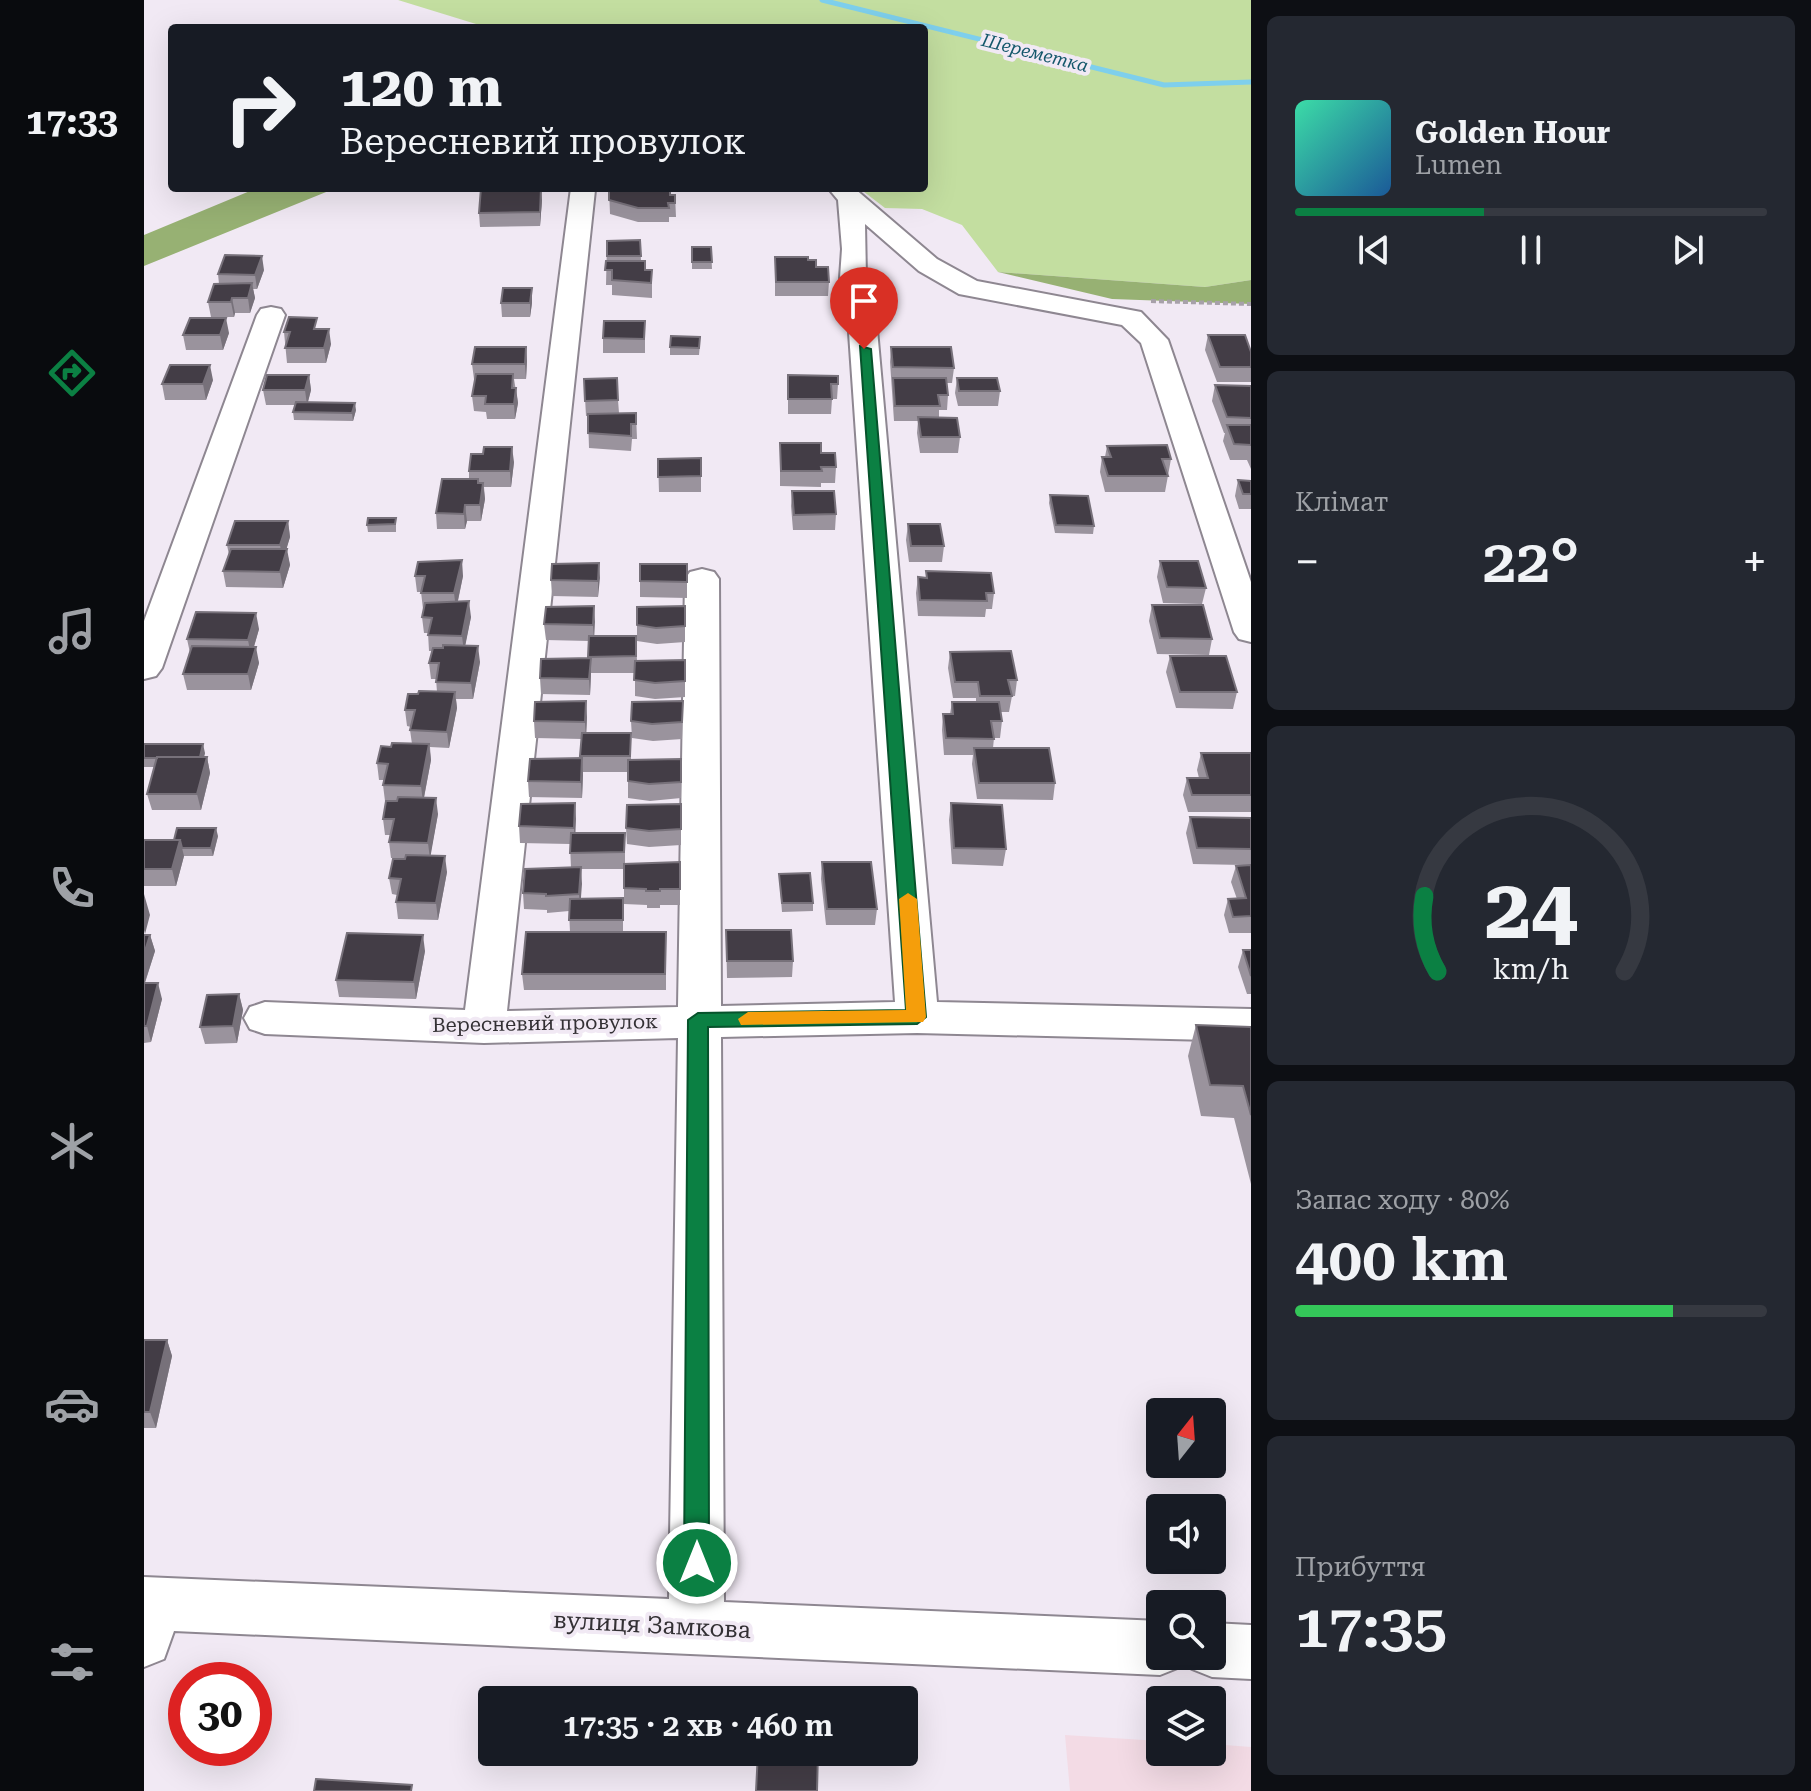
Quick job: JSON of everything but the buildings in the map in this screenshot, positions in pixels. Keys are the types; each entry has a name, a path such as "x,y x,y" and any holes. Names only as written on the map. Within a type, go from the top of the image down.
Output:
{"street":[{"path":"484,1027 582,192"},
{"path":"844,194 855,249 853,278 862,318 917,1017"},
{"path":"844,194 928,265 969,288 1131,318 1154,340 1251,632"},
{"path":"144,668 271,315"},
{"path":"696,1627 702,579"},
{"name":"Вересневий провулок","path":"265,1018 484,1027 917,1017 1251,1025"},
{"name":"вулиця Замкова","path":"147,1615 696,1627 1146,1647"},
{"path":"1226,1651 1251,1652"}],"path":[{"path":"1131,318 1112,299 1251,304"}],"shaded area":[{"path":"1065,1735 1146,1740 1146,1766 1226,1766 1226,1745 1251,1747 1251,1791 1070,1791"}],"green space":[{"path":"398,0 1251,0 1251,280 1205,287 998,272 962,225 922,209 885,208 864,192 928,192 928,24 476,24"},
{"path":"247,192 326,192 144,266 144,235"},
{"path":"998,272 1205,287 1251,280 1251,304 1112,299"}],"waterway":[{"name":"Шереметка","path":"822,0 919,24"},
{"name":"Шереметка","path":"928,26 1164,85 1251,82"}],"slow traffic":[{"path":"748,1019 917,1017 908,899"}],"route":[{"path":"697,1563 698,1020 917,1017 864,349"}]}
